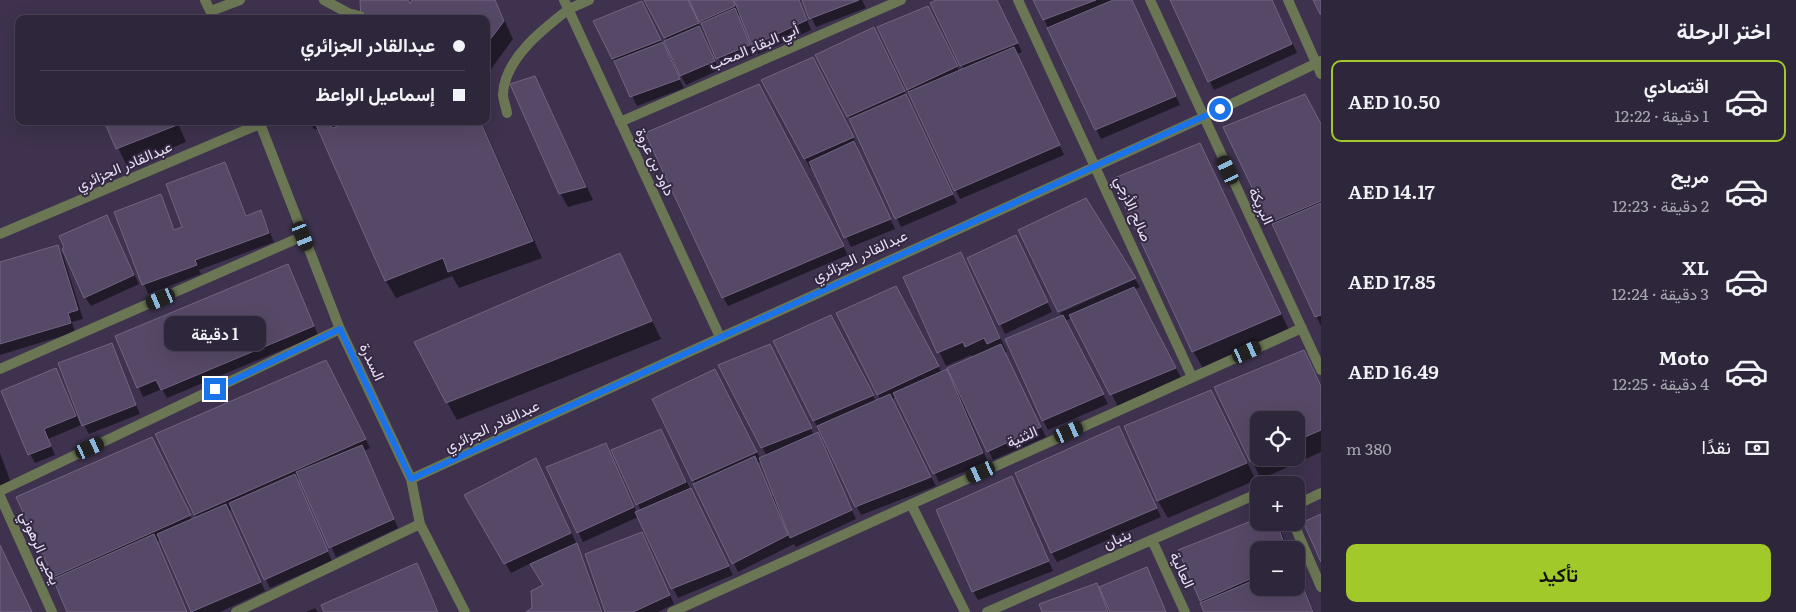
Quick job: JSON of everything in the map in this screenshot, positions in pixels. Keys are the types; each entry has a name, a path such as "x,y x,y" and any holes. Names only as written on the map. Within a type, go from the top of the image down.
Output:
{"street":[{"path":"206,0 212,15 240,0"},
{"path":"324,0 348,14 354,15"},
{"path":"507,113 503,95 506,79 520,55 536,34 566,4 589,0"},
{"name":"أبي البقاء المحب","path":"620,122 900,0"},
{"name":"صالح الأزجي","path":"1018,0 1192,376"},
{"name":"البريكة","path":"1150,0 1321,370"},
{"path":"1288,0 1318,62 1321,74"},
{"name":"داود بن عروة","path":"566,4 720,337"},
{"name":"عبدالقادر الجزائري","path":"411,479 1204,117 1318,62"},
{"name":"عبدالقادر الجزائري","path":"0,234 255,125"},
{"name":"السدرة","path":"261,125 340,329 411,479 420,524 465,612"},
{"path":"0,369 303,236"},
{"name":"الثنية","path":"672,612 1302,328"},
{"path":"0,491 340,329"},
{"path":"1305,501 1321,493"},
{"name":"يحيى الرهوني","path":"0,496 52,612"},
{"name":"بنبان","path":"988,612 1250,497"},
{"path":"911,504 965,612"},
{"path":"236,612 420,524"},
{"path":"1297,531 1321,587"},
{"name":"العالية","path":"1152,540 1185,612"}],"building":[{"path":"360,0 408,0 410,4 412,0 495,0 504,21 490,40 490,15 361,15"},
{"path":"644,0 688,0 699,23 664,38"},
{"path":"689,0 733,0 735,6 699,22"},
{"path":"734,0 799,0 807,20 752,46"},
{"path":"802,0 859,0 809,19"},
{"path":"936,0 997,0 1018,43 960,66 930,3"},
{"path":"1033,0 1096,0 1043,20"},
{"path":"1113,0 1132,0 1176,96 1095,130 1047,28"},
{"path":"1170,0 1272,0 1292,44 1208,82"},
{"path":"1313,0 1321,0 1321,14 1320,14"},
{"path":"642,1 661,40 612,59 593,21"},
{"path":"928,6 958,66 907,90 877,27"},
{"path":"735,8 750,45 716,59 701,23"},
{"path":"699,26 715,61 680,76 664,41"},
{"path":"874,27 905,91 847,117 815,55"},
{"path":"663,42 680,79 630,97 614,61"},
{"path":"1014,47 1060,145 954,191 908,92"},
{"path":"813,57 854,137 804,159 761,80"},
{"path":"535,76 586,187 559,194 510,84"},
{"path":"759,84 844,246 722,298 645,133"},
{"path":"906,94 953,194 895,219 849,119"},
{"path":"1305,94 1321,124 1321,201 1269,223 1223,127"},
{"path":"106,125 177,125 116,149"},
{"path":"316,125 329,125 333,128 340,125 482,125 533,241 448,272 443,258 385,281"},
{"path":"854,141 891,219 844,238 809,162"},
{"path":"1200,143 1281,314 1192,352 1112,179"},
{"path":"225,162 246,216 261,210 269,233 195,260 197,265 142,285 114,212 161,194 174,230 182,227 166,184"},
{"path":"1086,198 1136,278 1058,312 1018,230"},
{"path":"1321,203 1321,315 1315,317 1272,224"},
{"path":"107,215 134,275 84,298 62,249 64,247 59,236"},
{"path":"1016,235 1048,302 999,325 967,258"},
{"path":"58,245 78,310 68,313 71,323 0,344 0,262"},
{"path":"961,252 1000,338 987,344 984,338 965,347 963,342 937,353 903,277"},
{"path":"620,253 652,321 446,403 414,342"},
{"path":"288,264 314,326 161,390 156,380 137,388 115,336"},
{"path":"896,286 939,366 877,395 836,313"},
{"path":"1134,287 1176,368 1110,395 1069,315"},
{"path":"831,315 874,395 813,421 773,341"},
{"path":"1063,315 1104,394 1042,421 1005,339"},
{"path":"112,343 136,405 82,426 58,363"},
{"path":"770,344 812,428 761,448 718,365"},
{"path":"1001,344 1041,427 987,452 947,368"},
{"path":"1304,350 1321,386 1321,430 1305,437 1305,411 1250,411 1250,462 1214,387"},
{"path":"326,360 366,439 194,515 155,434"},
{"path":"56,368 76,416 44,429 51,446 28,455 1,391"},
{"path":"715,369 757,452 692,481 652,399"},
{"path":"947,369 983,453 933,474 893,393"},
{"path":"1211,390 1247,463 1157,501 1124,426"},
{"path":"890,394 931,477 855,507 817,426"},
{"path":"1119,426 1157,508 1051,553 1015,473"},
{"path":"661,429 686,482 636,505 611,450"},
{"path":"818,432 852,510 790,538 759,458"},
{"path":"152,437 191,515 53,577 16,497"},
{"path":"606,443 634,507 577,533 546,467"},
{"path":"362,445 394,519 329,548 296,472"},
{"path":"755,456 788,535 732,564 693,484"},
{"path":"536,458 571,533 504,564 464,495"},
{"path":"295,474 328,551 264,580 229,503"},
{"path":"1012,476 1049,561 972,592 936,510"},
{"path":"691,488 729,566 671,589 635,512"},
{"path":"226,504 261,582 191,612 157,534"},
{"path":"1321,514 1321,562 1305,526 1305,521"},
{"path":"1250,522 1250,531 1280,531 1283,541 1250,541 1250,579 1200,601 1178,550"},
{"path":"642,532 670,595 633,612 605,612 585,554"},
{"path":"154,534 187,612 67,612 53,579"},
{"path":"577,543 602,612 526,612 532,608 531,591 543,585 530,564"},
{"path":"0,545 32,612 0,612"},
{"path":"417,563 438,612 324,612 321,605"},
{"path":"1147,567 1166,612 1110,612 1099,587"},
{"path":"1250,582 1250,596 1305,596 1305,592 1313,612 1204,612 1200,603"},
{"path":"1097,583 1108,612 1042,612 1039,604"}],"route":[{"path":"215,389 340,329 411,479 1220,109"}]}
